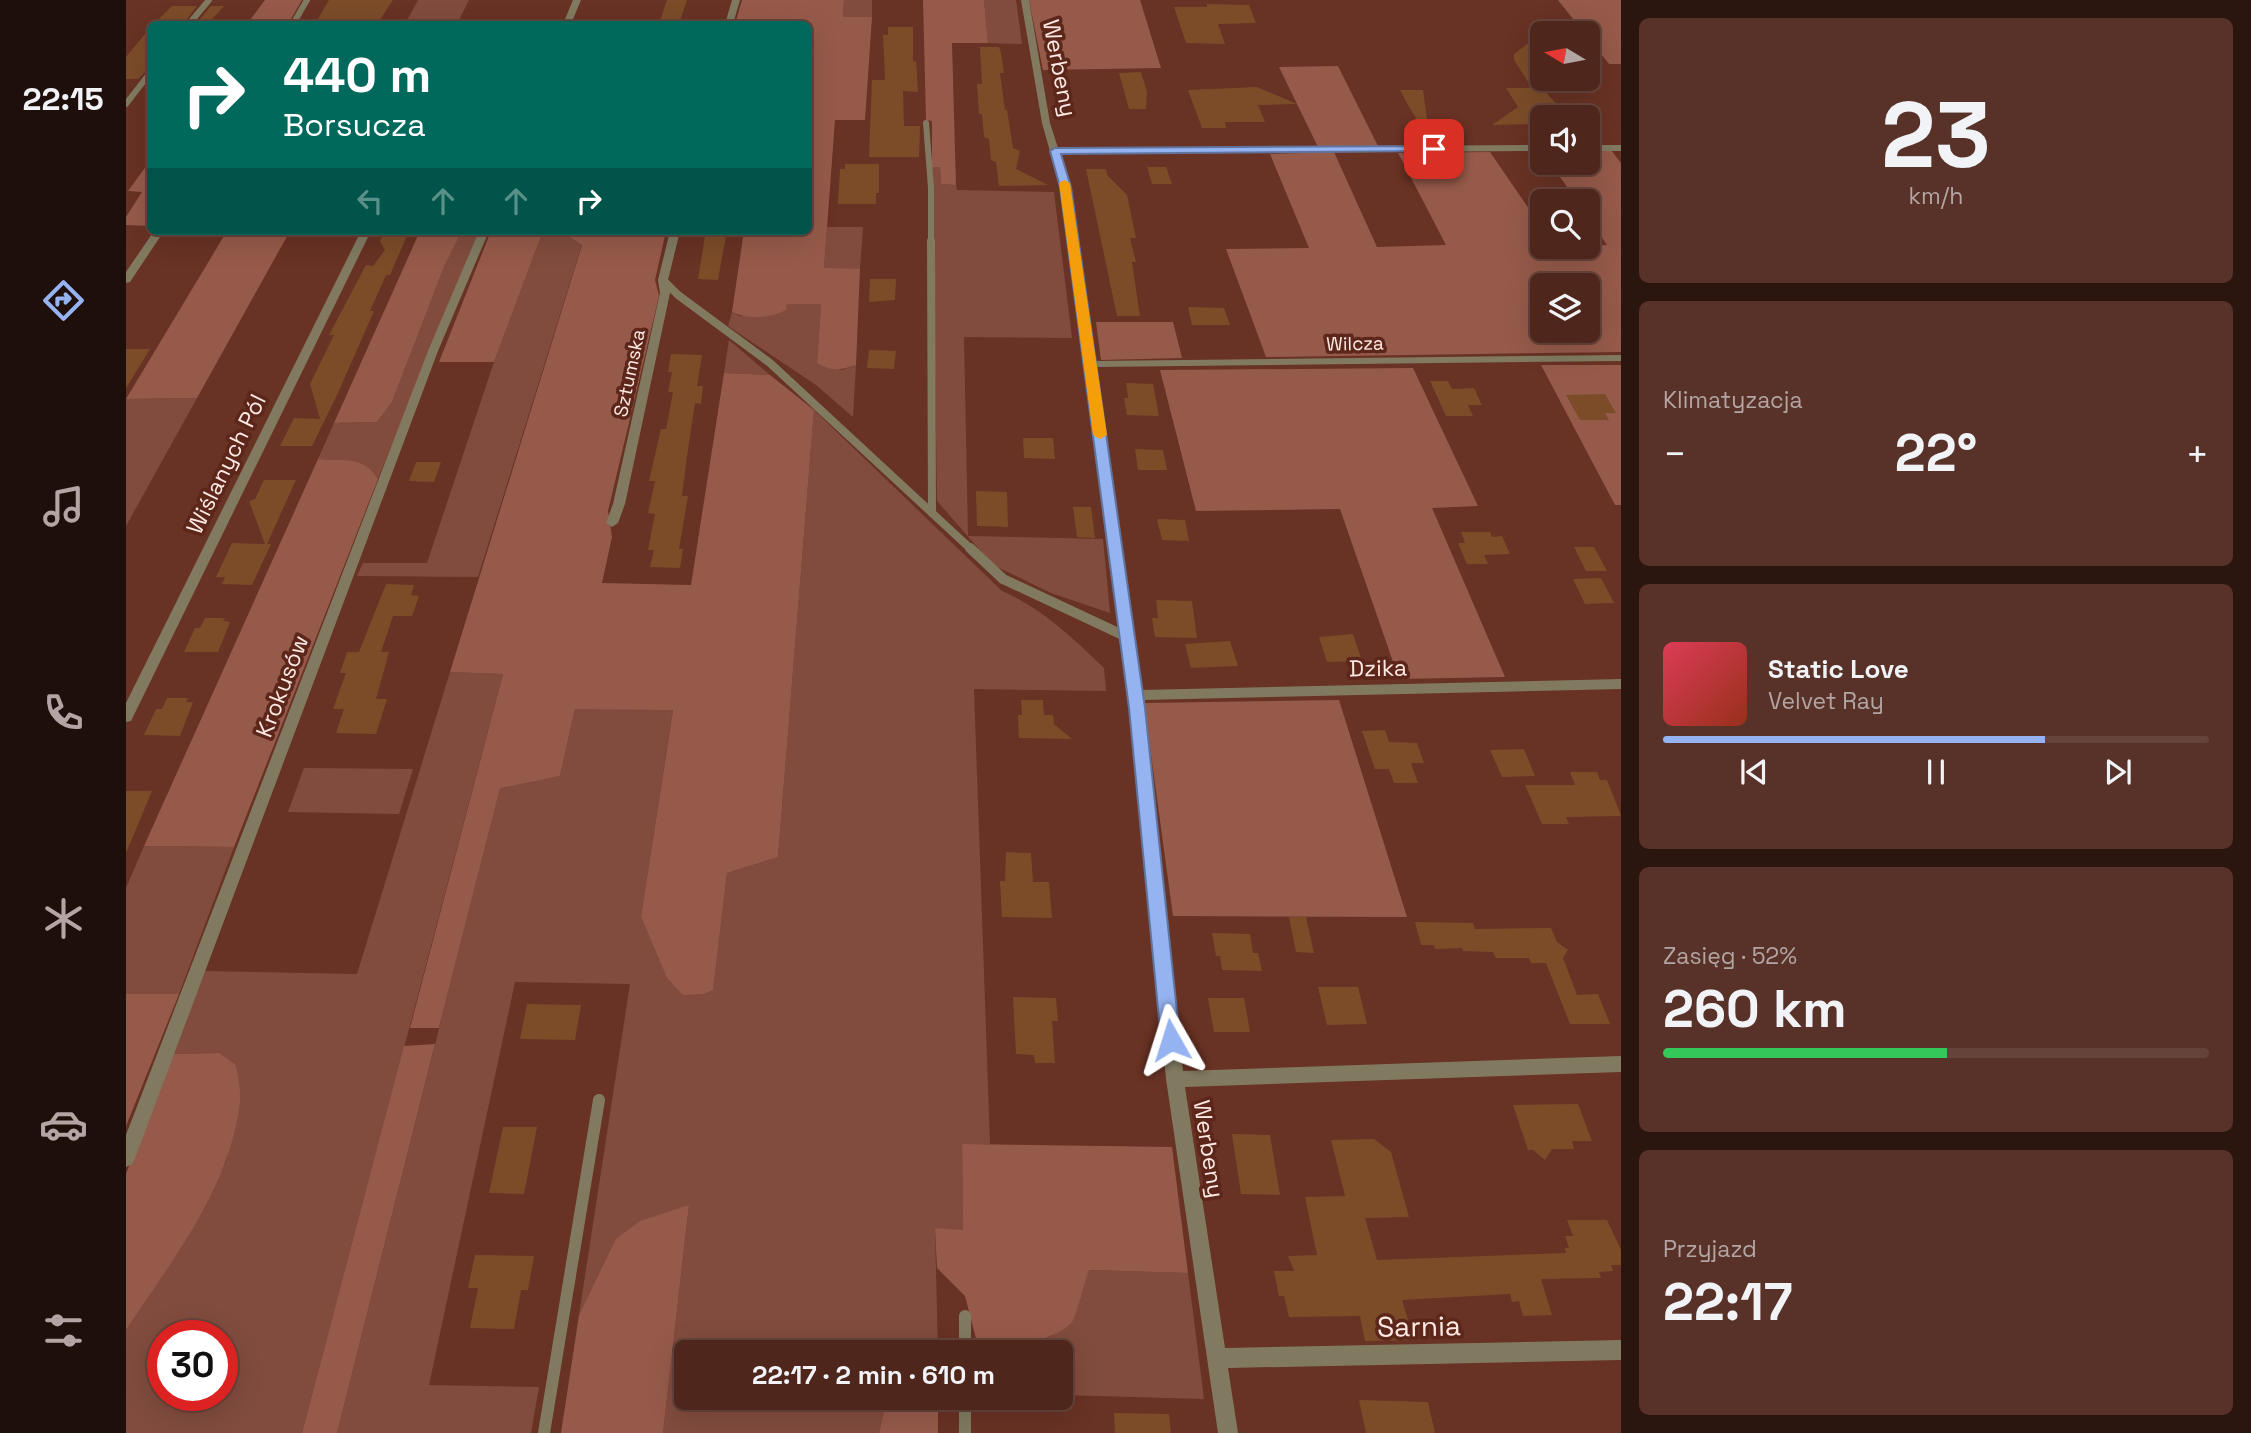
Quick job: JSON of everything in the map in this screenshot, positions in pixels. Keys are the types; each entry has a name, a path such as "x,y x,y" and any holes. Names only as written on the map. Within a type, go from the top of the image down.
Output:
{"street":[{"path":"568,21 577,0"},
{"path":"730,21 736,0"},
{"name":"Werbeny","path":"1025,0 1046,123 1065,187 1135,695 1175,1079 1228,1433"},
{"path":"1055,151 1530,148"},
{"path":"1600,148 1621,148"},
{"path":"126,280 156,235"},
{"name":"Wiślanych Pól","path":"126,717 364,235"},
{"name":"Krokusów","path":"126,1158 428,364 482,235"},
{"name":"Sztumska","path":"612,523 619,504 665,293 663,280 674,235"},
{"name":"Wilcza","path":"1090,364 1621,358"},
{"name":"Dzika","path":"1135,695 1621,684"},
{"path":"1175,1079 1621,1065"},
{"name":"Sarnia","path":"1217,1358 1621,1350"}],"lane":[{"path":"192,21 209,0"},
{"path":"295,21 307,0"},
{"path":"126,104 147,77"},
{"path":"926,123 931,188 932,513"},
{"path":"663,280 678,295 770,363 842,426 1003,579 1127,637"},
{"path":"544,1433 599,1100"},
{"path":"965,1316 965,1340"},
{"path":"965,1410 965,1433"}],"shaded area":[{"path":"265,0 302,0 290,21 249,21"},
{"path":"418,0 469,0 458,21 407,21"},
{"path":"742,0 844,0 843,17 872,17 865,120 835,120 824,268 860,269 856,365 836,369 817,363 821,304 787,304 786,310 759,317 732,312 743,235 812,235 812,21 736,21"},
{"path":"844,0 872,0 872,17 843,17"},
{"path":"923,0 984,0 988,43 952,43 956,185 941,184 940,167 932,167 932,121 926,120"},
{"path":"984,0 1016,0 1022,44 988,43"},
{"path":"1029,0 1140,0 1161,68 1043,70"},
{"path":"1558,0 1621,0 1621,64 1609,64 1600,53 1600,21 1575,21"},
{"path":"1338,66 1378,146 1318,147 1279,67"},
{"path":"1600,150 1611,150 1621,163 1621,352 1266,357 1226,249 1309,248 1270,154 1334,152 1377,247 1446,245 1398,153 1490,152 1530,210 1530,259 1600,259 1600,245 1607,245 1600,234 1600,189 1568,189 1559,175 1600,175"},
{"path":"147,165 147,226 126,225 126,217 142,192 128,191"},
{"path":"932,167 940,167 941,184 956,185 957,190 1054,192 1072,338 964,337 968,536 1103,539 1110,613 1051,593 993,565 937,501"},
{"path":"827,227 863,227 860,269 824,269"},
{"path":"225,235 288,235 197,398 126,399"},
{"path":"418,235 460,235 444,267 392,402 377,422 334,423"},
{"path":"460,235 477,235 378,479 372,471 359,463 318,459 334,423 377,422 392,402 444,267"},
{"path":"489,235 542,235 494,362 439,362"},
{"path":"542,235 567,235 582,244 478,577 357,576 363,563 427,563 494,362"},
{"path":"567,235 665,235 655,280 659,296 608,511 612,537 602,583 691,585 724,373 770,375 814,410 778,857 727,873 713,990 703,994 683,995 667,978 641,916 673,710 575,709 560,776 500,788 439,1028 410,1028 503,674 450,672 582,245"},
{"path":"787,304 821,304 817,363 842,370 856,365 853,417 816,385 728,326 732,312 740,316"},
{"path":"1096,322 1173,322 1182,358 1101,360"},
{"path":"729,340 770,375 724,373"},
{"path":"1541,365 1621,365 1621,505 1615,505"},
{"path":"1413,368 1478,506 1432,508 1505,677 1399,679 1340,509 1196,511 1160,370"},
{"path":"197,398 126,526 126,399"},
{"path":"814,410 1002,591 1044,615 1104,668 1106,691 974,689 990,1144 962,1145 963,1231 935,1228 938,1340 674,1340 674,1410 884,1410 879,1433 663,1433 689,1206 617,1239 579,1315 630,984 515,982 429,1385 539,1387 531,1433 337,1433 500,787 560,776 575,709 673,709 641,916 713,989 727,873 778,857"},
{"path":"318,459 359,463 372,471 378,479 234,847 144,846"},
{"path":"450,672 503,674 302,1433 126,1433 126,1330 194,1225 226,1161 240,1101 236,1065 220,1053 171,1054 202,971 357,974"},
{"path":"1339,700 1407,917 1173,916 1144,703"},
{"path":"304,768 413,769 399,814 288,812"},
{"path":"144,846 234,847 179,994 126,994 126,888"},
{"path":"126,994 179,994 126,1126"},
{"path":"435,1044 337,1433 302,1433 404,1046"},
{"path":"220,1053 236,1065 240,1093 234,1134 224,1164 212,1193 180,1250 126,1330 126,1174 171,1054"},
{"path":"962,1144 1172,1147 1188,1273 1089,1270 1074,1319 1064,1329 1039,1340 976,1340 965,1296 937,1268 935,1228 963,1230"},
{"path":"689,1205 663,1433 561,1433 579,1315 616,1239 640,1221"},
{"path":"1088,1270 1188,1273 1204,1399 1073,1395 1073,1340 1035,1340 1052,1336 1081,1290"},
{"path":"884,1410 938,1410 938,1433 879,1433"}],"building":[{"path":"329,0 393,0 379,21 317,21"},
{"path":"667,0 687,0 680,21 660,21"},
{"path":"1207,4 1249,5 1256,23 1218,24 1225,44 1186,43 1174,7 1207,7"},
{"path":"172,6 197,6 185,21 157,21"},
{"path":"211,6 224,6 211,21 198,21"},
{"path":"888,27 913,27 913,62 916,61 918,92 903,91 904,126 920,126 919,157 869,157 872,80 885,80 883,35 888,35"},
{"path":"147,32 147,70 138,79 126,79 126,57"},
{"path":"1530,42 1530,85 1514,60 1514,54"},
{"path":"980,47 999,47 1001,53 1004,73 1000,73 1005,110 1013,148 1020,151 1016,169 1048,185 999,186 996,162 991,160 989,139 984,137 982,114 979,114 977,84 982,84"},
{"path":"1141,72 1147,92 1146,109 1129,109 1119,73"},
{"path":"1257,87 1297,104 1258,105 1265,122 1225,122 1226,128 1202,128 1188,90"},
{"path":"1506,88 1545,91 1557,105 1530,105 1530,124 1492,125 1518,107"},
{"path":"1400,90 1423,90 1430,141 1408,105"},
{"path":"845,164 879,164 879,193 876,193 876,204 838,204 840,169 845,169"},
{"path":"1147,167 1166,167 1172,184 1152,184"},
{"path":"1086,169 1106,169 1107,175 1127,195 1136,238 1130,238 1136,262 1132,262 1140,316 1117,316"},
{"path":"383,235 407,235 390,275 386,275 370,311 374,311 338,393 312,446 280,446 294,418 320,419 310,384 334,335 329,335 366,265 373,266 385,250 380,241"},
{"path":"705,236 726,236 718,280 698,279"},
{"path":"870,279 896,279 895,300 869,302"},
{"path":"1188,307 1224,308 1230,325 1192,325"},
{"path":"126,349 150,349 126,388"},
{"path":"869,350 896,351 894,369 867,368"},
{"path":"671,354 702,355 697,386 703,386 701,404 695,403 682,496 688,496 679,549 683,549 680,568 650,567 654,550 648,550 655,514 648,513 655,481 649,481 661,429 666,429 673,392 668,392 672,372 668,372"},
{"path":"1430,381 1448,381 1452,389 1474,388 1482,405 1468,405 1473,416 1446,416"},
{"path":"1126,383 1153,384 1159,416 1127,415 1124,398 1128,398"},
{"path":"1605,394 1616,413 1605,413 1609,420 1580,420 1566,395"},
{"path":"1023,438 1053,438 1055,459 1024,458"},
{"path":"1135,449 1163,450 1167,470 1138,470"},
{"path":"416,462 441,462 434,482 409,481"},
{"path":"264,480 296,480 252,585 222,584 225,577 216,577 232,543 265,544 249,501 255,499"},
{"path":"976,491 1007,492 1008,527 977,526"},
{"path":"1073,507 1091,507 1095,538 1077,537"},
{"path":"1157,519 1185,520 1189,541 1162,540"},
{"path":"1461,532 1490,532 1492,537 1502,536 1510,554 1484,555 1488,564 1467,564 1458,543 1465,543"},
{"path":"1574,547 1594,547 1607,571 1586,571"},
{"path":"1601,578 1614,603 1585,604 1573,579"},
{"path":"386,584 414,585 411,595 419,596 412,616 393,616 381,652 389,652 376,699 387,699 376,734 336,733 344,709 333,709 346,673 340,673 347,652 359,652"},
{"path":"1156,600 1192,601 1197,638 1155,637 1152,618 1158,618"},
{"path":"205,618 225,618 223,621 230,622 218,652 184,652 195,628 200,628"},
{"path":"1353,634 1362,661 1327,662 1319,637"},
{"path":"1230,641 1238,666 1191,668 1185,644"},
{"path":"167,698 188,698 186,702 193,702 180,736 144,735 156,709 162,709"},
{"path":"1021,700 1043,700 1044,715 1053,715 1054,724 1072,739 1019,738 1018,715 1022,715"},
{"path":"1385,730 1389,742 1417,743 1424,763 1411,763 1418,783 1394,783 1389,769 1375,769 1362,731"},
{"path":"1524,749 1535,776 1502,777 1490,750"},
{"path":"1570,772 1597,772 1600,780 1607,780 1621,816 1566,817 1569,824 1542,824 1525,785 1575,785"},
{"path":"126,791 152,791 126,853"},
{"path":"1006,852 1031,853 1033,882 1049,882 1052,918 1002,917 1000,881 1005,881"},
{"path":"1289,917 1306,917 1314,953 1296,952"},
{"path":"1415,922 1473,923 1475,929 1551,928 1557,942 1568,950 1563,958 1577,995 1598,994 1610,1024 1570,1024 1546,963 1531,963 1529,958 1496,958 1493,952 1463,951 1462,948 1435,949 1434,945 1421,945"},
{"path":"1212,933 1250,934 1253,953 1258,953 1262,971 1222,970 1220,956 1216,956"},
{"path":"1318,987 1358,987 1367,1024 1327,1025"},
{"path":"1013,997 1056,998 1058,1021 1052,1021 1055,1063 1035,1063 1034,1055 1016,1054"},
{"path":"1208,998 1244,998 1250,1032 1214,1032"},
{"path":"527,1004 581,1005 575,1040 520,1039"},
{"path":"1578,1104 1592,1141 1572,1141 1574,1149 1552,1149 1545,1160 1533,1150 1528,1150 1513,1105"},
{"path":"503,1127 537,1127 524,1194 489,1193"},
{"path":"1232,1134 1270,1135 1280,1195 1241,1194"},
{"path":"1374,1139 1391,1152 1409,1217 1365,1218 1377,1260 1566,1253 1565,1248 1569,1248 1565,1236 1573,1236 1567,1220 1607,1220 1621,1250 1621,1265 1611,1265 1613,1271 1599,1272 1601,1278 1541,1279 1552,1315 1523,1316 1519,1301 1512,1302 1510,1294 1402,1300 1414,1340 1365,1341 1360,1316 1289,1317 1284,1296 1279,1296 1274,1271 1294,1271 1288,1256 1317,1255 1305,1197 1345,1196 1331,1140"},
{"path":"475,1255 534,1256 528,1290 521,1290 514,1329 470,1328 478,1288 468,1288"},
{"path":"1359,1400 1428,1402 1435,1433 1366,1433"},
{"path":"1114,1413 1169,1414 1171,1433 1115,1433"}],"slow traffic":[{"path":"1064,183 1100,435"}],"route":[{"path":"1171,1040 1137,708 1065,187 1055,151 1434,149"}]}
